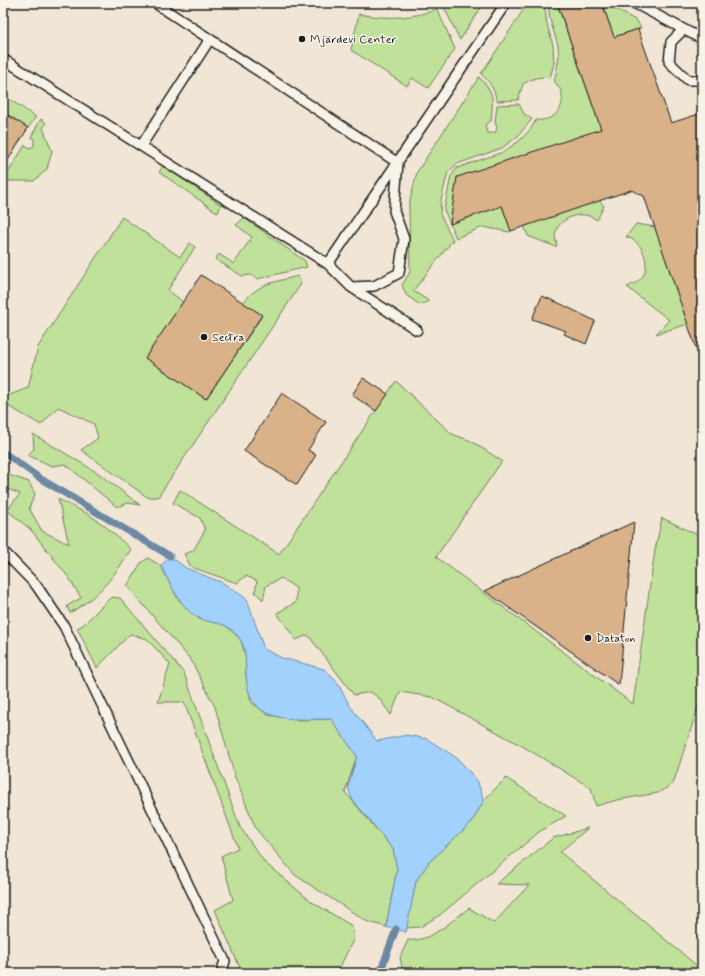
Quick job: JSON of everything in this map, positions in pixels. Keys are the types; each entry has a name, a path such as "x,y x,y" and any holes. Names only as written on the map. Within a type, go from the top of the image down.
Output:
{"lane":[{"path":"155,3 398,162"},
{"path":"328,264 506,3"},
{"path":"634,3 702,39"},
{"path":"683,30 671,42 669,62 688,80 702,80"},
{"path":"141,146 210,39"},
{"path":"3,59 328,264 351,287 417,330"},
{"path":"351,287 374,286 399,273 404,239 394,211 398,162"},
{"path":"3,551 36,585 64,626 225,961 221,973"}],"green space":[{"path":"442,3 484,3 460,40"},
{"path":"528,3 544,3 547,24 553,45 554,63 550,78 536,78 523,84 518,100 497,101 491,86 481,74"},
{"path":"550,3 557,3 601,129 502,206 511,231 509,232 483,227 456,238 444,210 451,176 457,168 503,152 519,141 530,130 536,120 548,119 560,109 562,103 561,91 554,81 558,64 559,50 550,18"},
{"path":"579,3 605,3 637,21 641,28 614,37 603,6"},
{"path":"437,9 455,49 428,88 412,78 407,86 351,50 359,14 379,17 398,17 417,15"},
{"path":"479,77 488,88 492,97 491,121 485,125 487,133 495,133 497,128 495,122 497,105 519,104 524,114 532,119 518,136 502,148 457,164 448,172 441,200 440,214 453,240 413,291 429,301 420,305 406,295 402,285 410,272 409,204 417,172"},
{"path":"3,95 36,117 28,128 3,112"},
{"path":"41,119 46,123 43,128 52,151 47,169 34,181 7,181 3,188 3,181 25,145 30,148 34,146 34,139 31,137"},
{"path":"163,166 221,205 218,213 159,172"},
{"path":"3,195 9,212 3,218"},
{"path":"599,200 604,206 597,220 585,215 579,215 573,216 562,222 556,232 556,247 528,236 524,226"},
{"path":"122,217 180,257 190,243 195,247 168,290 183,302 145,358 206,399 262,316 243,303 248,296 254,291 268,284 298,276 301,284 158,497 147,497 81,450 98,438 94,424 58,407 41,425 3,403 3,394 7,396 28,388 38,347"},
{"path":"244,218 305,261 307,267 257,279 251,275 242,276 215,259 219,254 234,264 252,237 236,225"},
{"path":"636,224 655,227 688,324 656,334 669,320 627,287 640,280 645,271 646,265 644,253 641,247 632,239 626,237"},
{"path":"396,381 452,434 471,441 502,461 436,557 633,704 655,550 662,518 702,537 702,695 673,784 658,793 617,800 596,806 591,788 524,747 432,697 400,692 391,715 379,698 371,692 354,695 308,635 296,640 277,613 296,602 296,588 281,578 266,586 263,600 255,592 257,581 246,576 237,583 191,567 184,554 193,551 205,530 200,518 173,503 180,490 279,554"},
{"path":"33,434 98,473 140,505 128,503 117,507 65,464 52,466 27,455 34,449"},
{"path":"3,473 29,482 35,494 29,508 42,531 69,544 58,499 88,514 105,526 131,549 105,585 90,599 70,613 67,606 81,598 69,578 31,530 7,510 20,494 3,487"},
{"path":"148,558 161,566 178,599 199,619 224,624 241,640 246,658 246,676 251,702 268,715 300,720 331,719 357,756 345,792 393,849 397,869 386,927 366,921 295,875 256,829 235,777 215,707 191,660 127,586 141,563"},
{"path":"111,597 120,598 184,673 240,827 265,863 312,902 352,926 354,938 337,973 259,973 256,970 240,968 215,910 233,900 221,856 238,848 184,702 158,702 170,664 147,639 130,634 97,668 77,628 83,625"},
{"path":"506,778 566,816 539,832 440,915 420,927 406,928 416,881 429,862 472,822 484,800"},
{"path":"588,828 560,852 702,970 702,973 403,973 400,957 408,940 424,938 440,930 469,908 494,923 529,885 496,884 553,838"}],"water":[{"path":"170,556 186,568 223,583 247,599 264,649 282,658 324,669 337,682 350,706 377,741 407,735 427,739 457,758 477,780 484,800 472,822 429,862 416,881 406,932 386,927 397,869 393,849 352,799 348,787 357,756 331,719 288,719 275,716 264,711 255,703 249,692 246,675 245,652 240,639 226,626 201,619 194,616 188,610 172,588 161,566"}],"building":[{"path":"557,3 579,3 603,6 614,37 638,29 671,123 702,113 702,356 699,357 644,196 631,190 511,231 502,206 450,224 457,177 601,129"},
{"path":"3,112 28,128 3,168"},
{"name":"Sectra","path":"201,275 262,315 206,399 145,358"},
{"path":"542,296 595,321 586,344 564,334 566,331 532,319"},
{"path":"363,378 388,394 376,411 352,395"},
{"path":"282,393 326,422 308,450 316,455 297,485 244,451"},
{"name":"Dataton","path":"634,522 619,685 485,591"}],"waterway":[{"path":"3,452 41,479 170,556"},
{"path":"380,973 396,929"}],"place":[{"name":"Mjärdevi Center","path":"302,39"},
{"name":"Sectra","path":"204,337"},
{"name":"Dataton","path":"588,638"}]}
